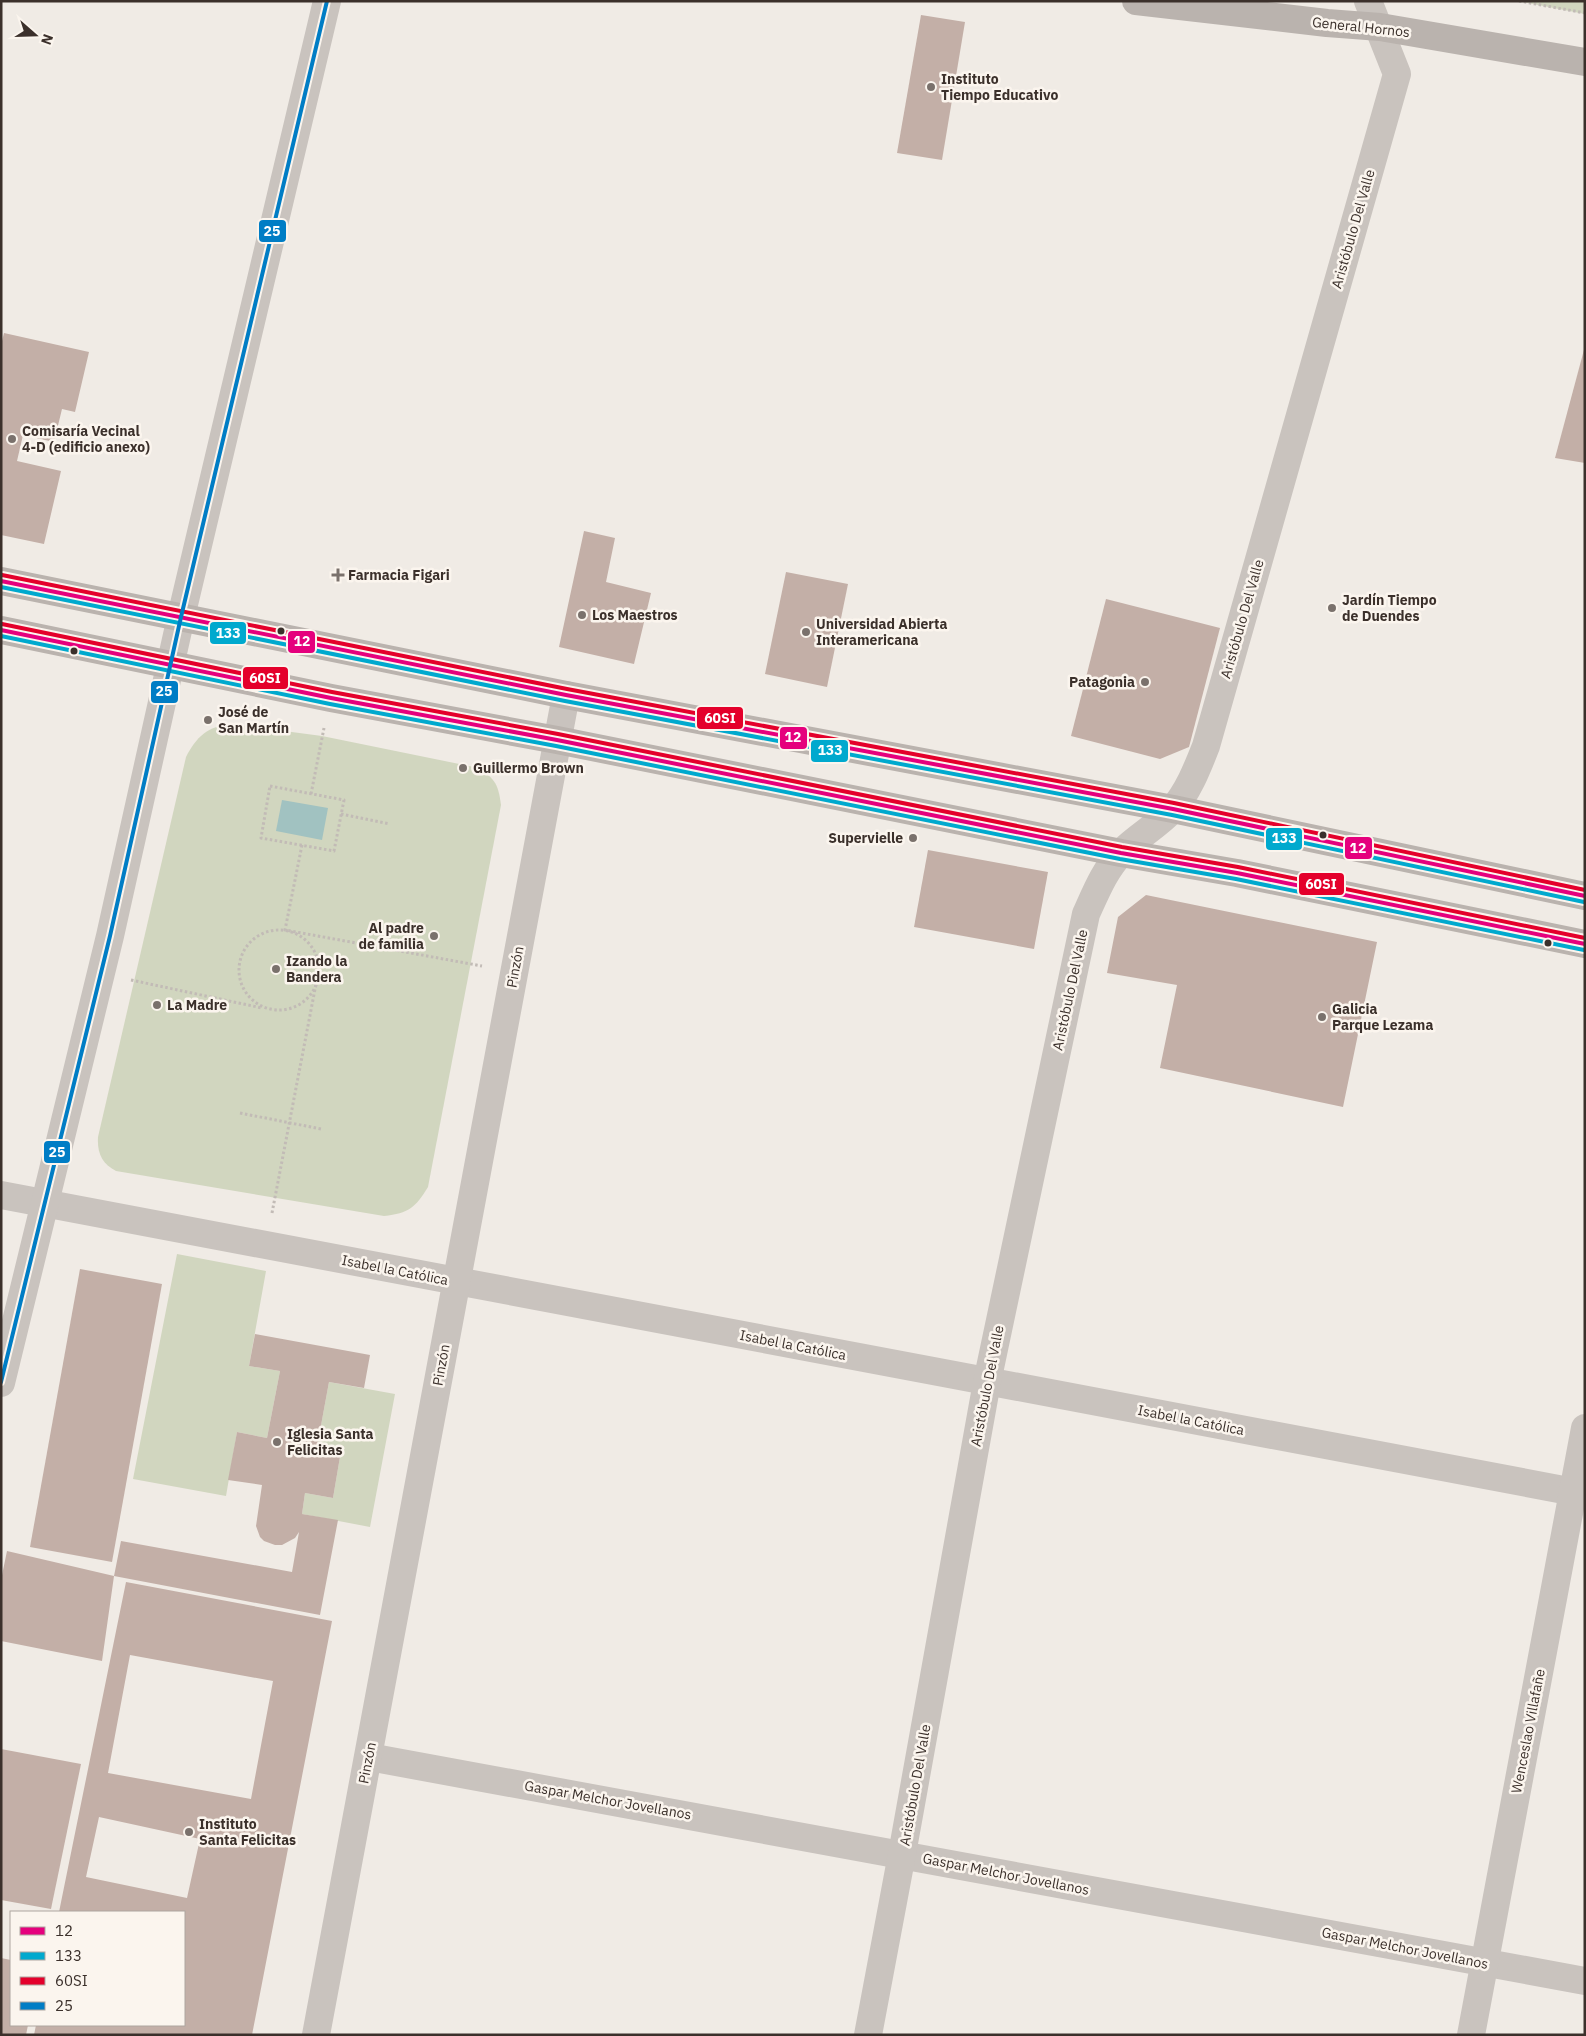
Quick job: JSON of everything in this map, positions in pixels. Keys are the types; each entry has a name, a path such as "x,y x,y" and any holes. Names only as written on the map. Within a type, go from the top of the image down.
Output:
{"main road":[{"name":"General Hornos","path":"1136,1 1327,24 1380,27 1585,62"},
{"path":"1,581 566,695 1173,809 1585,896"},
{"path":"1,630 331,698 557,740 1121,853 1237,873 1585,944"}],"street":[{"path":"1,1383 100,974 180,617 327,1"},
{"name":"Aristóbulo Del Valle","path":"868,2035 987,1382 1086,914 1102,878 1121,853 1160,822 1173,809 1192,780 1206,746 1396,74 1380,27 1368,1"},
{"name":"Pinzón","path":"316,2035 566,695"},
{"name":"Isabel la Católica","path":"1,1195 1579,1493"},
{"name":"Wenceslao Villafañe","path":"1471,2035 1579,1493 1585,1428"},
{"name":"Gaspar Melchor Jovellanos","path":"369,1757 1585,1981"}],"path":[{"path":"1519,1 1585,13"},
{"path":"311,794 331,698"},
{"path":"270,786 311,794 344,800 334,851 261,838 270,786"},
{"path":"341,814 390,824"},
{"path":"285,930 302,845"},
{"path":"272,1010 259,1005 248,996 241,984 239,970 241,956 248,944 259,935 272,930 285,930 515,972"},
{"path":"266,1246 319,970 316,956 310,944 299,935 285,930"},
{"path":"100,974 272,1010 286,1010 299,1004 309,996 316,984"},
{"path":"240,1113 321,1129"}],"green space":[{"path":"1517,1 1585,1 1585,14"},
{"path":"231,724 322,736 474,767 491,777 498,791 501,805 428,1187 415,1205 400,1213 384,1216 116,1171 107,1165 101,1157 98,1148 98,1137 186,757 199,738 209,730"},
{"path":"177,1254 266,1271 249,1366 280,1371 267,1438 237,1432 226,1496 133,1479"},
{"path":"329,1382 395,1394 370,1527 302,1514 305,1493 333,1498 341,1451 317,1447"}],"water":[{"path":"282,800 328,808 322,840 276,831"}],"building":[{"name":"Instituto Tiempo Educativo","path":"921,15 965,22 942,160 897,153"},
{"name":"Comisaría Vecinal 4-D (edificio anexo)","path":"4,333 89,352 75,412 62,409 54,442 23,435 17,461 61,471 44,544 1,535 1,345"},
{"path":"1585,346 1585,463 1555,458"},
{"path":"584,531 615,538 606,582 651,593 634,664 559,647"},
{"name":"Universidad Abierta Interamericana","path":"786,572 848,584 827,687 765,674"},
{"name":"Patagonia","path":"1106,599 1220,628 1189,747 1160,759 1071,736"},
{"path":"928,850 1048,872 1034,949 914,927"},
{"path":"1146,895 1377,942 1343,1107 1160,1068 1177,985 1107,973 1118,917"},
{"path":"80,1269 162,1284 112,1562 30,1547"},
{"path":"255,1334 370,1355 364,1388 329,1382 317,1447 341,1451 333,1498 305,1493 302,1514 338,1520 320,1615 114,1576 121,1541 292,1572 299,1532 295,1538 282,1545 275,1545 264,1541 260,1537 256,1526 262,1485 228,1480 237,1432 267,1438 280,1371 249,1366"},
{"path":"7,1551 114,1576 102,1661 1,1641 1,1580"},
{"name":"Instituto Santa Felicitas","path":"126,1582 332,1621 252,2035 34,2035 36,2026 185,2026 185,1911 59,1911","holes":["130,1655 273,1681 251,1799 108,1773","99,1817 200,1839 187,1898 86,1877"]},
{"path":"1,1749 81,1764 51,1909 1,1900"},
{"path":"1,1958 10,1960 10,2026 28,2026 26,2035 1,2035"}],"transit line":[{"name":"25","path":"1,1382 110,936 181,617 327,1"},
{"name":"60SI","path":"2,575 567,689 1174,803 1585,890"},
{"name":"12","path":"1,581 566,695 1173,809 1585,896"},
{"name":"133","path":"1,587 565,701 1172,815 1584,902"},
{"name":"60SI","path":"2,624 332,692 558,734 1122,847 1238,867 1585,938"},
{"name":"12","path":"1,630 331,698 557,740 1121,853 1237,873 1585,944"},
{"name":"133","path":"1,636 330,704 556,746 1120,859 1236,879 1584,950"}],"place":[{"name":"Instituto Tiempo Educativo","path":"931,87"},
{"name":"Comisaría Vecinal 4-D (edificio anexo)","path":"12,439"},
{"name":"Farmacia Figari","path":"338,575"},
{"name":"Jardín Tiempo de Duendes","path":"1332,608"},
{"name":"Los Maestros","path":"582,615"},
{"name":"Universidad Abierta Interamericana","path":"806,632"},
{"name":"Patagonia","path":"1145,682"},
{"name":"José de San Martín","path":"208,720"},
{"name":"Guillermo Brown","path":"463,768"},
{"name":"Supervielle","path":"913,838"},
{"name":"Al padre de familia","path":"434,936"},
{"name":"Izando la Bandera","path":"276,969"},
{"name":"La Madre","path":"157,1005"},
{"name":"Galicia Parque Lezama","path":"1322,1017"},
{"name":"Iglesia Santa Felicitas","path":"277,1442"},
{"name":"Instituto Santa Felicitas","path":"189,1832"}]}
